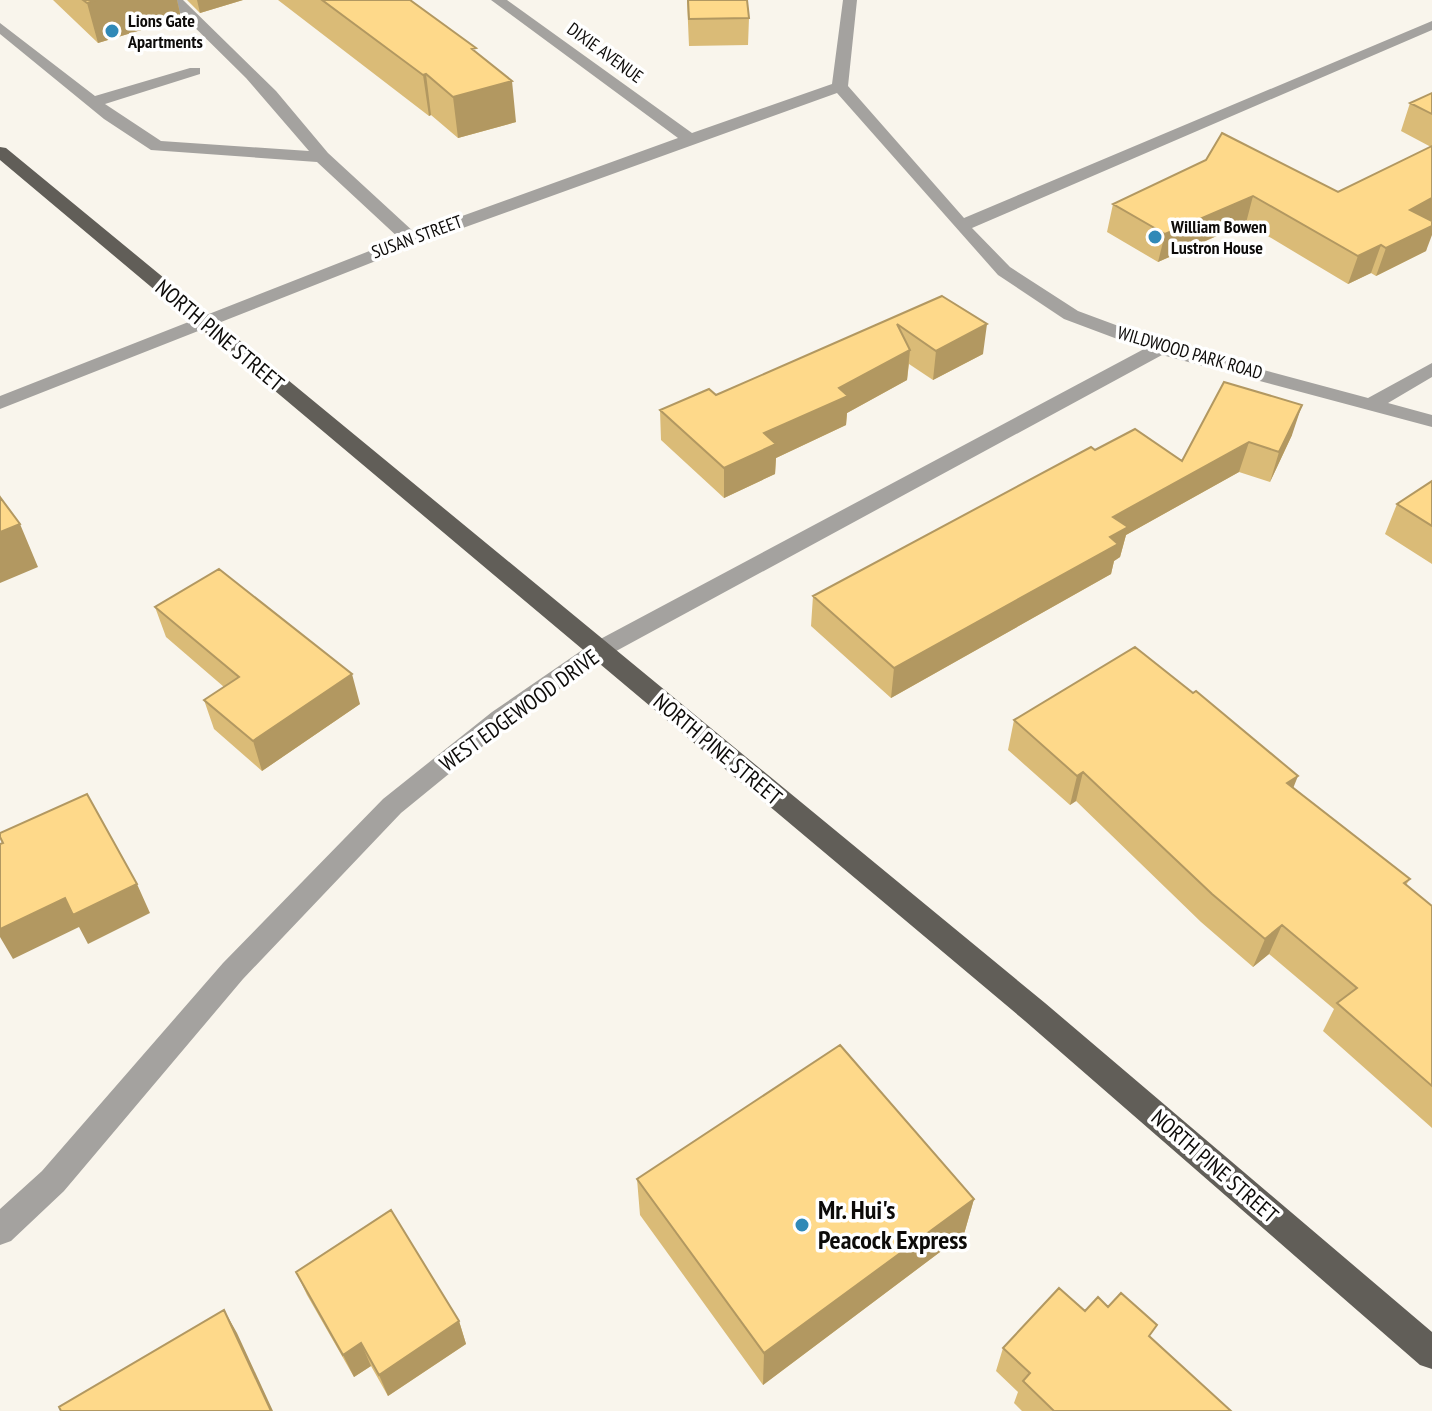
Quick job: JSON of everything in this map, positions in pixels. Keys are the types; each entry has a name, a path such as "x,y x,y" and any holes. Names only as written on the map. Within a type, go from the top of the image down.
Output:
{"main road":[{"name":"NORTH PINE STREET","path":"0,152 1035,1012 1432,1353"}],"street":[{"path":"174,0 231,52 295,121 322,157 411,239"},
{"name":"DIXIE AVENUE","path":"498,0 689,139"},
{"path":"840,87 850,0"},
{"path":"961,226 1432,25"},
{"path":"0,27 93,102 157,146 322,157"},
{"path":"93,102 195,71"},
{"name":"SUSAN STREET","path":"0,403 200,319 411,239 840,87"},
{"name":"WILDWOOD PARK ROAD","path":"840,87 1004,271 1071,315 1160,348 1432,421"},
{"name":"WEST EDGEWOOD DRIVE","path":"0,1230 53,1181 233,971 392,806 501,718 599,650 1160,348"},
{"path":"1373,403 1432,369"}],"building":[{"path":"322,0 410,0 476,48 472,49 512,81 453,97 426,74 423,75"},
{"path":"688,0 747,0 749,18 689,19"},
{"path":"1432,93 1432,114 1410,103"},
{"path":"1222,133 1338,192 1432,146 1432,198 1410,210 1432,221 1432,226 1386,248 1381,245 1358,256 1253,196 1165,234 1113,204 1206,160"},
{"path":"942,296 987,324 936,351 897,324 910,350 839,388 848,396 764,433 776,444 724,468 660,410 709,389 716,395"},
{"path":"1224,382 1302,405 1279,452 1249,442 1113,517 1128,527 1110,537 1118,544 894,668 813,596 1091,447 1095,450 1135,429 1182,461"},
{"path":"1432,481 1432,526 1397,504"},
{"path":"0,497 20,524 0,532"},
{"path":"219,569 352,674 253,741 204,700 239,677 155,607"},
{"path":"1135,647 1193,693 1196,691 1298,776 1287,783 1410,879 1404,883 1432,906 1432,1086 1337,1003 1357,988 1282,925 1265,939 1212,894 1083,772 1077,776 1014,720"},
{"path":"87,794 137,884 73,915 65,898 0,929 0,844 3,843 0,833"},
{"name":"Mr. Hui's Peacock Express","path":"840,1045 974,1199 764,1353 637,1179"},
{"path":"391,1210 459,1321 379,1375 361,1343 343,1355 296,1272"},
{"path":"1059,1288 1085,1311 1098,1297 1108,1307 1121,1293 1157,1325 1149,1336 1231,1411 1054,1411 1023,1381 1030,1373 1003,1348"},
{"path":"224,1310 271,1411 61,1411 59,1407"}],"place":[{"name":"Lions Gate Apartments","path":"112,31"},
{"name":"William Bowen Lustron House","path":"1155,237"},
{"name":"Mr. Hui's Peacock Express","path":"802,1225"}]}
